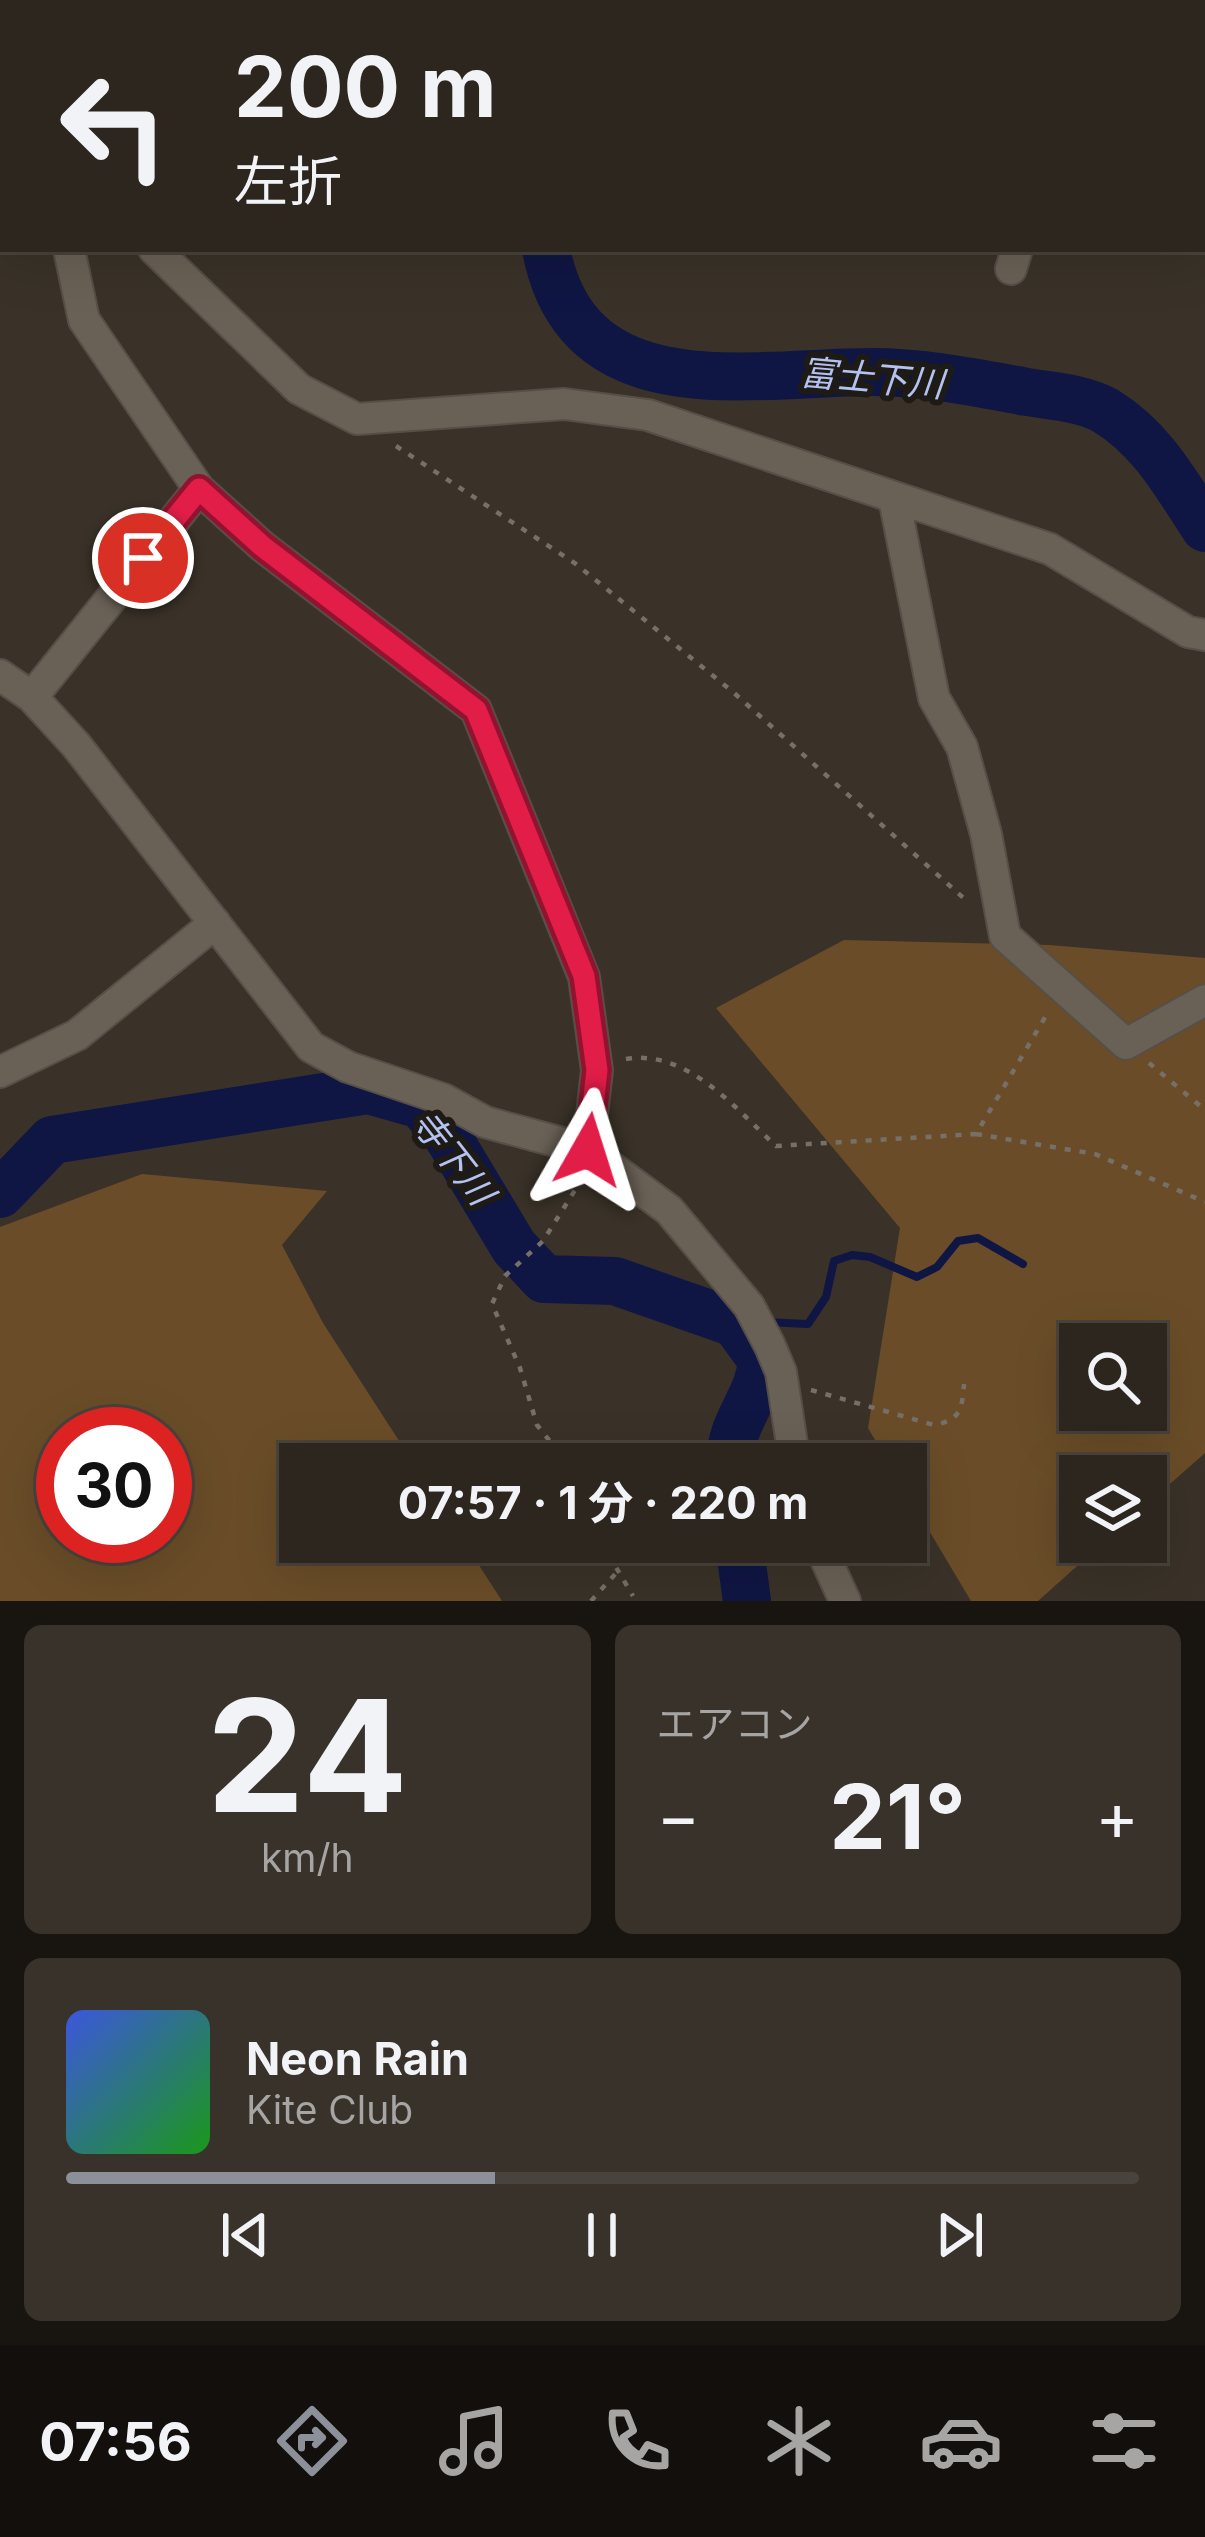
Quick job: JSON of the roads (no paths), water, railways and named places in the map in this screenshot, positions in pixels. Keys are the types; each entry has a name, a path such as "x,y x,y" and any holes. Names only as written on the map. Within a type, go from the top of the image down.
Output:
{"street":[{"path":"70,252 84,320 199,489 262,546 476,710 584,976 597,1070 588,1150"},
{"path":"157,252 299,389 357,419 563,404 648,415 1050,549 1188,632 1205,635"},
{"path":"32,697 199,489"},
{"path":"894,498 934,698 962,747 986,834 1005,936 1126,1044 1205,1000"},
{"path":"0,675 32,697 311,1047 347,1067 443,1099 485,1122 588,1150 669,1210 749,1306 767,1340 782,1382 792,1443"},
{"path":"0,1072 76,1035 215,923"},
{"path":"827,1563 844,1601"}],"waterway":[{"name":"富士下川","path":"547,252 564,301 593,337 630,360 675,372 723,376 912,374 1068,398 1097,407 1122,422 1150,449 1205,528"},
{"name":"寺下川","path":"0,1194 52,1140 368,1090 421,1105 448,1137 514,1247 544,1279 615,1281 735,1323 762,1360 732,1443"},
{"path":"765,1322 808,1324 826,1297 834,1261 852,1255 870,1257 917,1277 937,1267 958,1241 978,1238 1023,1264"},
{"name":"寺下川","path":"742,1563 747,1601"}]}
